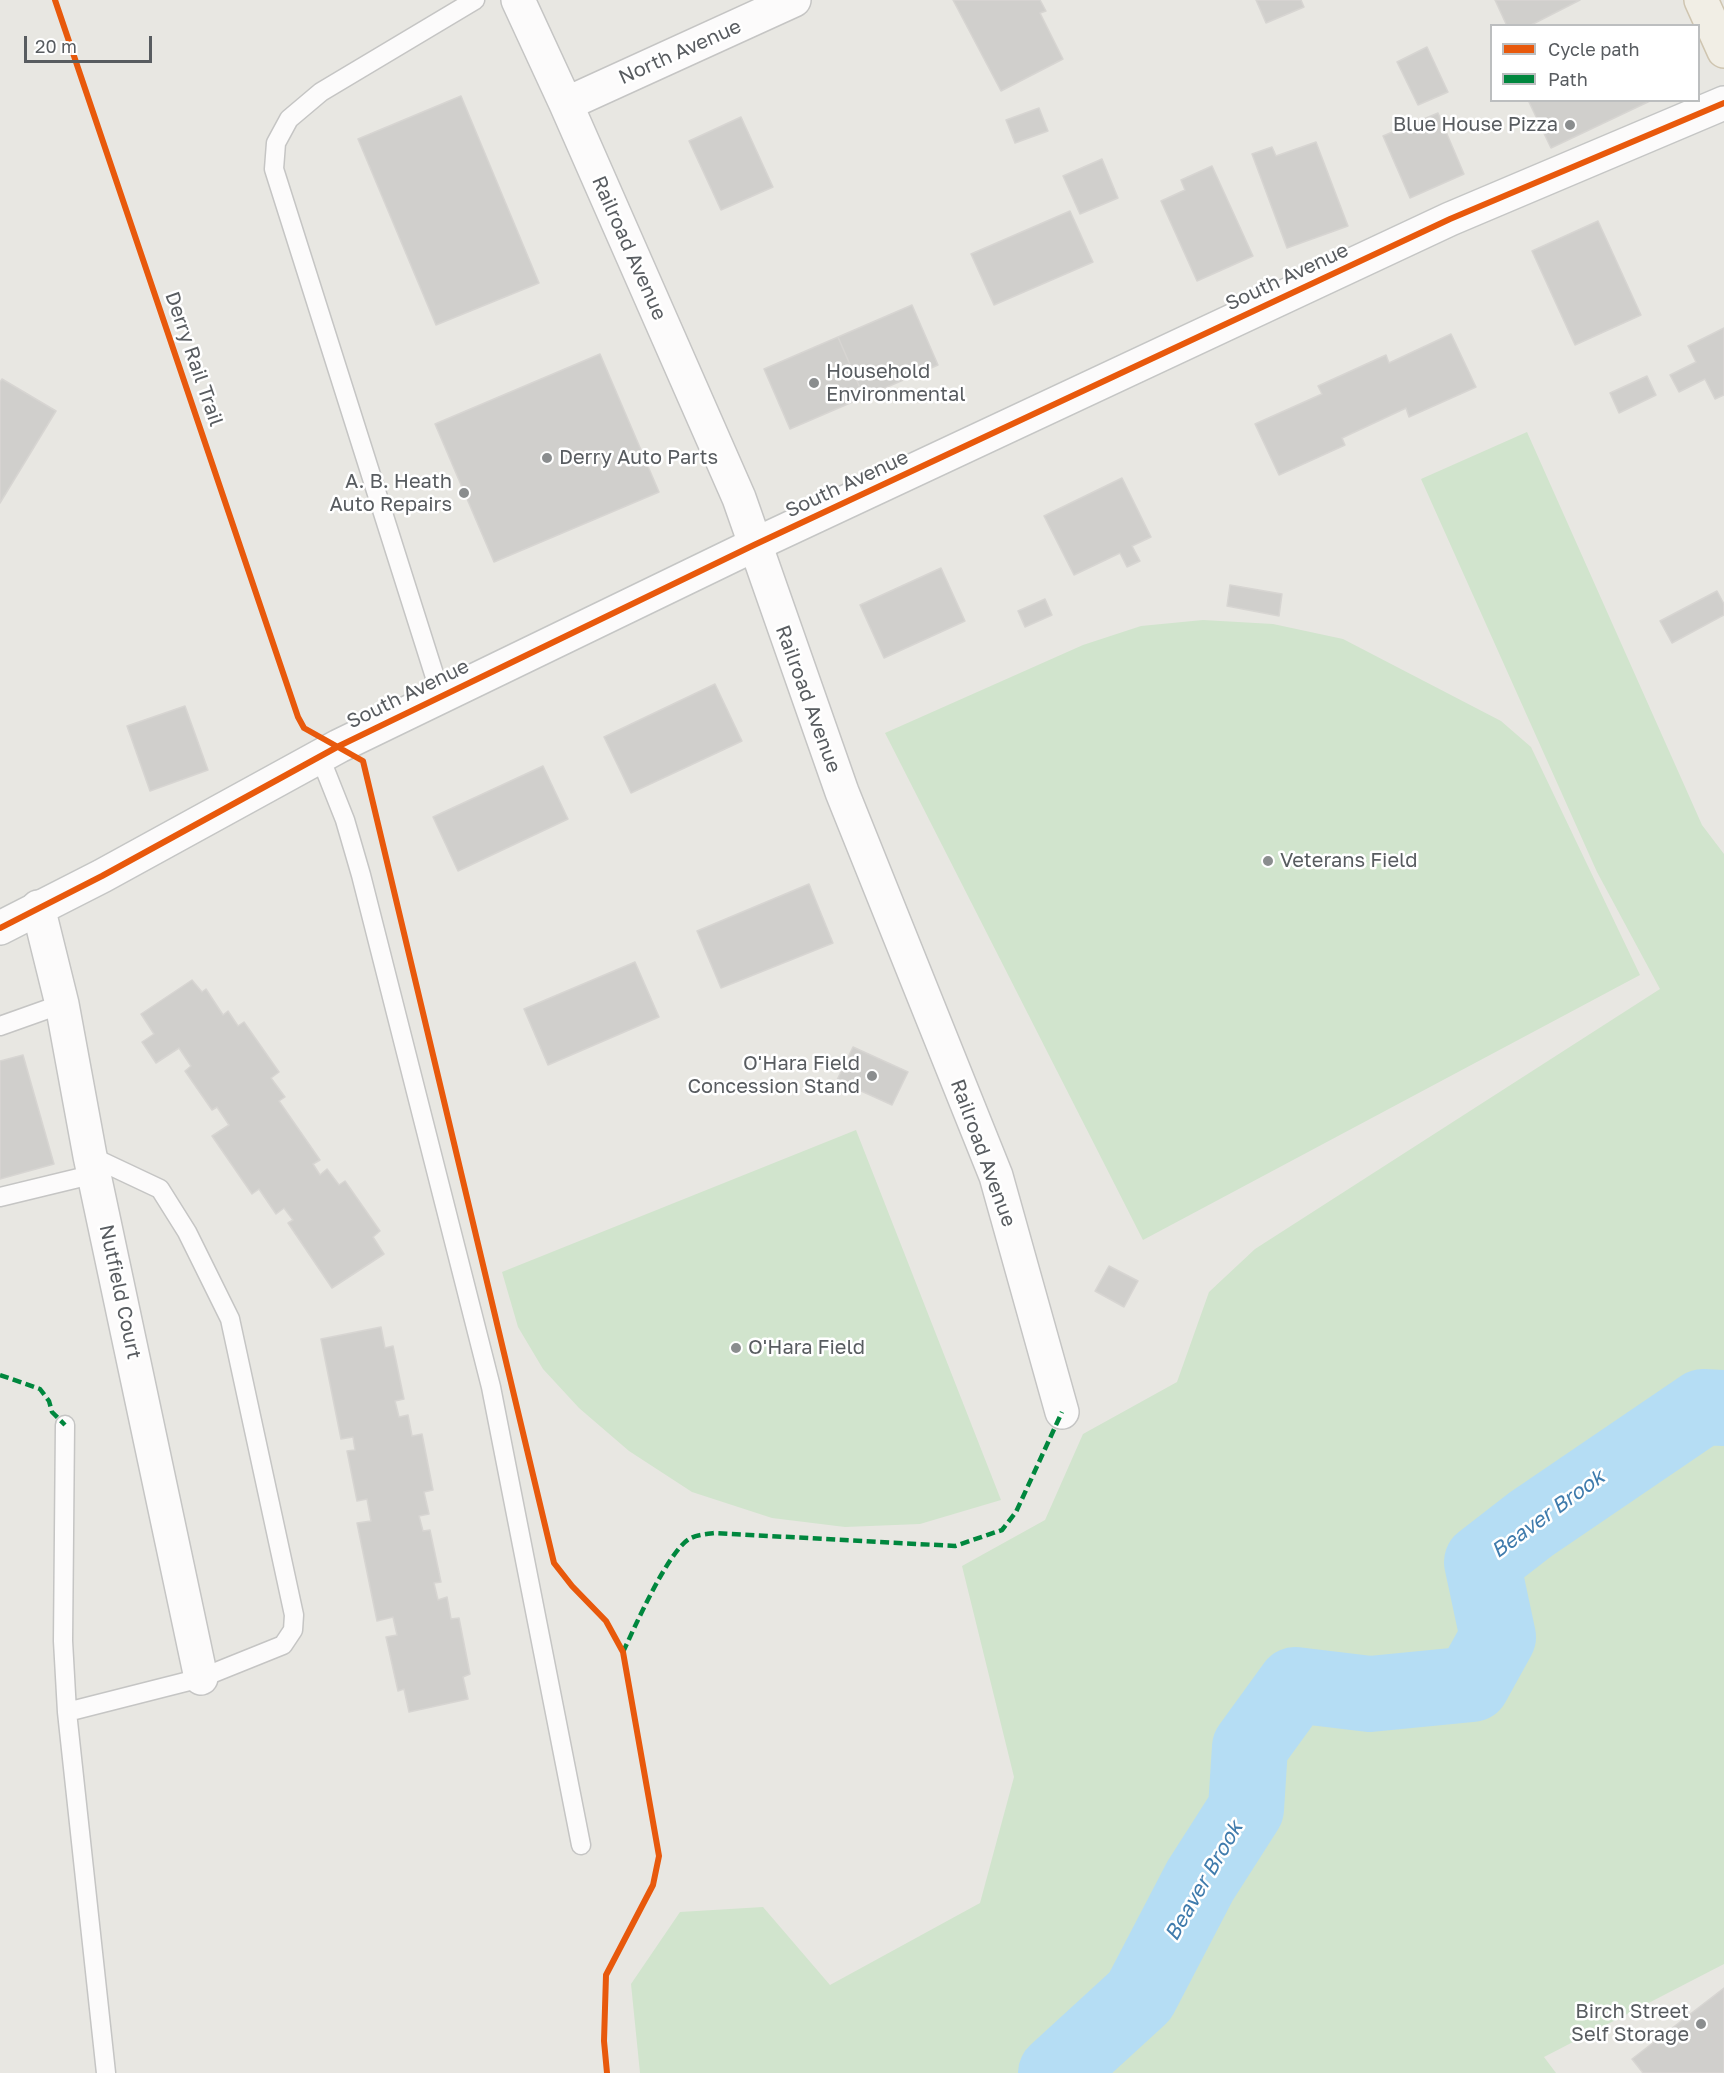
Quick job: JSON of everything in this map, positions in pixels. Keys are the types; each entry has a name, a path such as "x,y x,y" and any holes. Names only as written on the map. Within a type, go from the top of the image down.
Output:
{"main road":[{"path":"1701,0 1724,51"}],"street":[{"name":"Railroad Avenue","path":"518,0 567,104 739,498 842,792 996,1176 1062,1412"},
{"name":"North Avenue","path":"567,104 794,0"},
{"name":"South Avenue","path":"0,927 102,876 320,758 441,696 754,545 1450,219 1724,103"},
{"name":"Nutfield Court","path":"38,907 62,1004 93,1165 201,1678"}],"lane":[{"path":"441,696 274,169 276,143 289,118 321,92 475,0"},
{"path":"320,758 345,820 361,875 491,1387 581,1845"},
{"path":"0,1026 62,1004"},
{"path":"0,1197 93,1165 160,1189 187,1232 230,1319 294,1615 293,1630 283,1645 201,1678 67,1712"},
{"path":"65,1425 63,1641 67,1712 106,2073"}],"green space":[{"path":"1527,432 1702,825 1724,854 1724,1964 1544,2057 1556,2073 640,2073 631,1984 680,1912 763,1907 830,1985 980,1903 1014,1777 962,1566 1045,1520 1083,1434 1177,1382 1209,1292 1255,1249 1660,989 1597,872 1421,479"},
{"name":"Veterans Field","path":"1203,620 1273,624 1343,639 1501,721 1531,747 1640,975 1143,1240 885,733 1083,645 1141,626"},
{"name":"O'Hara Field","path":"856,1130 1001,1500 920,1524 845,1527 772,1518 692,1492 629,1451 579,1408 543,1369 518,1327 502,1272"}],"building":[{"path":"953,0 1040,0 1046,11 1040,13 1063,59 1001,91"},
{"path":"1256,0 1301,0 1304,7 1266,23"},
{"path":"1495,0 1580,0 1533,24 1506,24"},
{"path":"1427,47 1448,92 1418,105 1397,62"},
{"path":"461,96 539,283 436,325 358,139"},
{"name":"Blue House Pizza","path":"1529,102 1648,102 1551,148"},
{"path":"1039,108 1048,131 1015,143 1006,120"},
{"path":"1438,113 1464,174 1410,198 1383,136"},
{"path":"741,117 773,187 721,210 689,141"},
{"path":"1316,142 1348,226 1287,248 1252,154 1272,147 1276,156"},
{"path":"1102,159 1118,198 1080,214 1063,176"},
{"path":"1212,166 1253,256 1197,281 1161,201 1185,190 1181,180"},
{"path":"1070,211 1093,262 994,305 971,254"},
{"path":"1598,221 1641,315 1575,345 1532,251"},
{"path":"912,305 938,365 864,397 838,337"},
{"path":"1724,328 1724,395 1715,399 1705,379 1679,392 1670,375 1696,362 1688,346"},
{"path":"1451,334 1476,387 1409,417 1406,408 1342,438 1345,445 1279,475 1255,424 1322,394 1318,386 1386,355 1389,363"},
{"name":"Household Environmental","path":"838,337 864,397 790,429 764,369"},
{"name":"Derry Auto Parts","path":"600,354 659,492 494,562 435,424"},
{"path":"1647,376 1656,395 1619,413 1610,393"},
{"path":"2,379 56,411 0,503 0,382"},
{"path":"1122,478 1151,537 1132,546 1140,561 1127,567 1120,553 1074,575 1044,516"},
{"path":"941,568 965,621 884,658 860,605"},
{"path":"1230,585 1282,594 1279,616 1227,606"},
{"path":"1717,591 1724,604 1724,615 1672,643 1660,621"},
{"path":"1045,599 1052,615 1025,627 1018,611"},
{"path":"715,684 742,741 631,793 604,737"},
{"path":"185,706 208,770 150,791 127,726"},
{"path":"543,766 568,819 458,871 433,817"},
{"path":"809,884 833,943 721,988 697,931"},
{"path":"635,962 659,1017 548,1065 524,1009"},
{"path":"192,980 202,992 206,989 223,1015 228,1011 238,1026 244,1022 279,1072 271,1078 285,1097 279,1101 320,1160 313,1164 320,1175 327,1169 339,1185 345,1181 380,1231 373,1237 384,1254 332,1288 288,1223 293,1220 284,1208 276,1214 259,1189 252,1194 212,1136 229,1125 217,1107 212,1110 185,1071 191,1066 179,1048 156,1063 142,1042 154,1034 141,1014"},
{"name":"O'Hara Field Concession Stand","path":"853,1047 908,1072 892,1105 837,1080"},
{"path":"23,1055 54,1164 0,1179 0,1061"},
{"path":"1109,1266 1138,1281 1124,1307 1095,1291"},
{"path":"381,1327 385,1348 393,1346 404,1399 395,1401 399,1417 408,1415 412,1436 422,1434 433,1490 424,1492 429,1514 419,1516 423,1531 430,1530 441,1582 434,1583 438,1600 447,1597 451,1619 459,1618 470,1674 463,1677 468,1699 409,1712 404,1689 398,1691 386,1637 397,1635 393,1617 377,1621 357,1523 371,1521 367,1499 357,1501 347,1451 355,1450 353,1437 341,1439 321,1339"},
{"name":"Birch Street Self Storage","path":"1724,1988 1724,2073 1643,2073 1632,2059"}],"waterway":[{"name":"Beaver Brook","path":"1056,2073 1140,1996 1200,1881 1246,1809 1250,1747 1295,1685 1370,1694 1472,1684 1498,1637 1482,1562 1531,1524 1703,1407 1724,1408"}],"marked path":[{"path":"0,1375 40,1389 49,1401 52,1412 65,1425"},
{"path":"623,1652 663,1572 682,1545 696,1536 714,1533 955,1546 1002,1530 1016,1512 1062,1412"}],"cycle path":[{"name":"Derry Rail Trail","path":"55,0 298,717 304,728 363,761 554,1563 572,1586 606,1621 623,1652 659,1856 653,1885 606,1975 604,2041 607,2073"},
{"path":"0,928 102,876 339,746 754,545 1450,219 1724,103"}],"place":[{"name":"Blue House Pizza","path":"1570,125"},
{"name":"Household Environmental","path":"814,383"},
{"name":"Derry Auto Parts","path":"547,458"},
{"name":"A. B. Heath Auto Repairs","path":"464,493"},
{"name":"Veterans Field","path":"1268,861"},
{"name":"O'Hara Field Concession Stand","path":"872,1076"},
{"name":"O'Hara Field","path":"736,1348"},
{"name":"Birch Street Self Storage","path":"1701,2024"}]}
